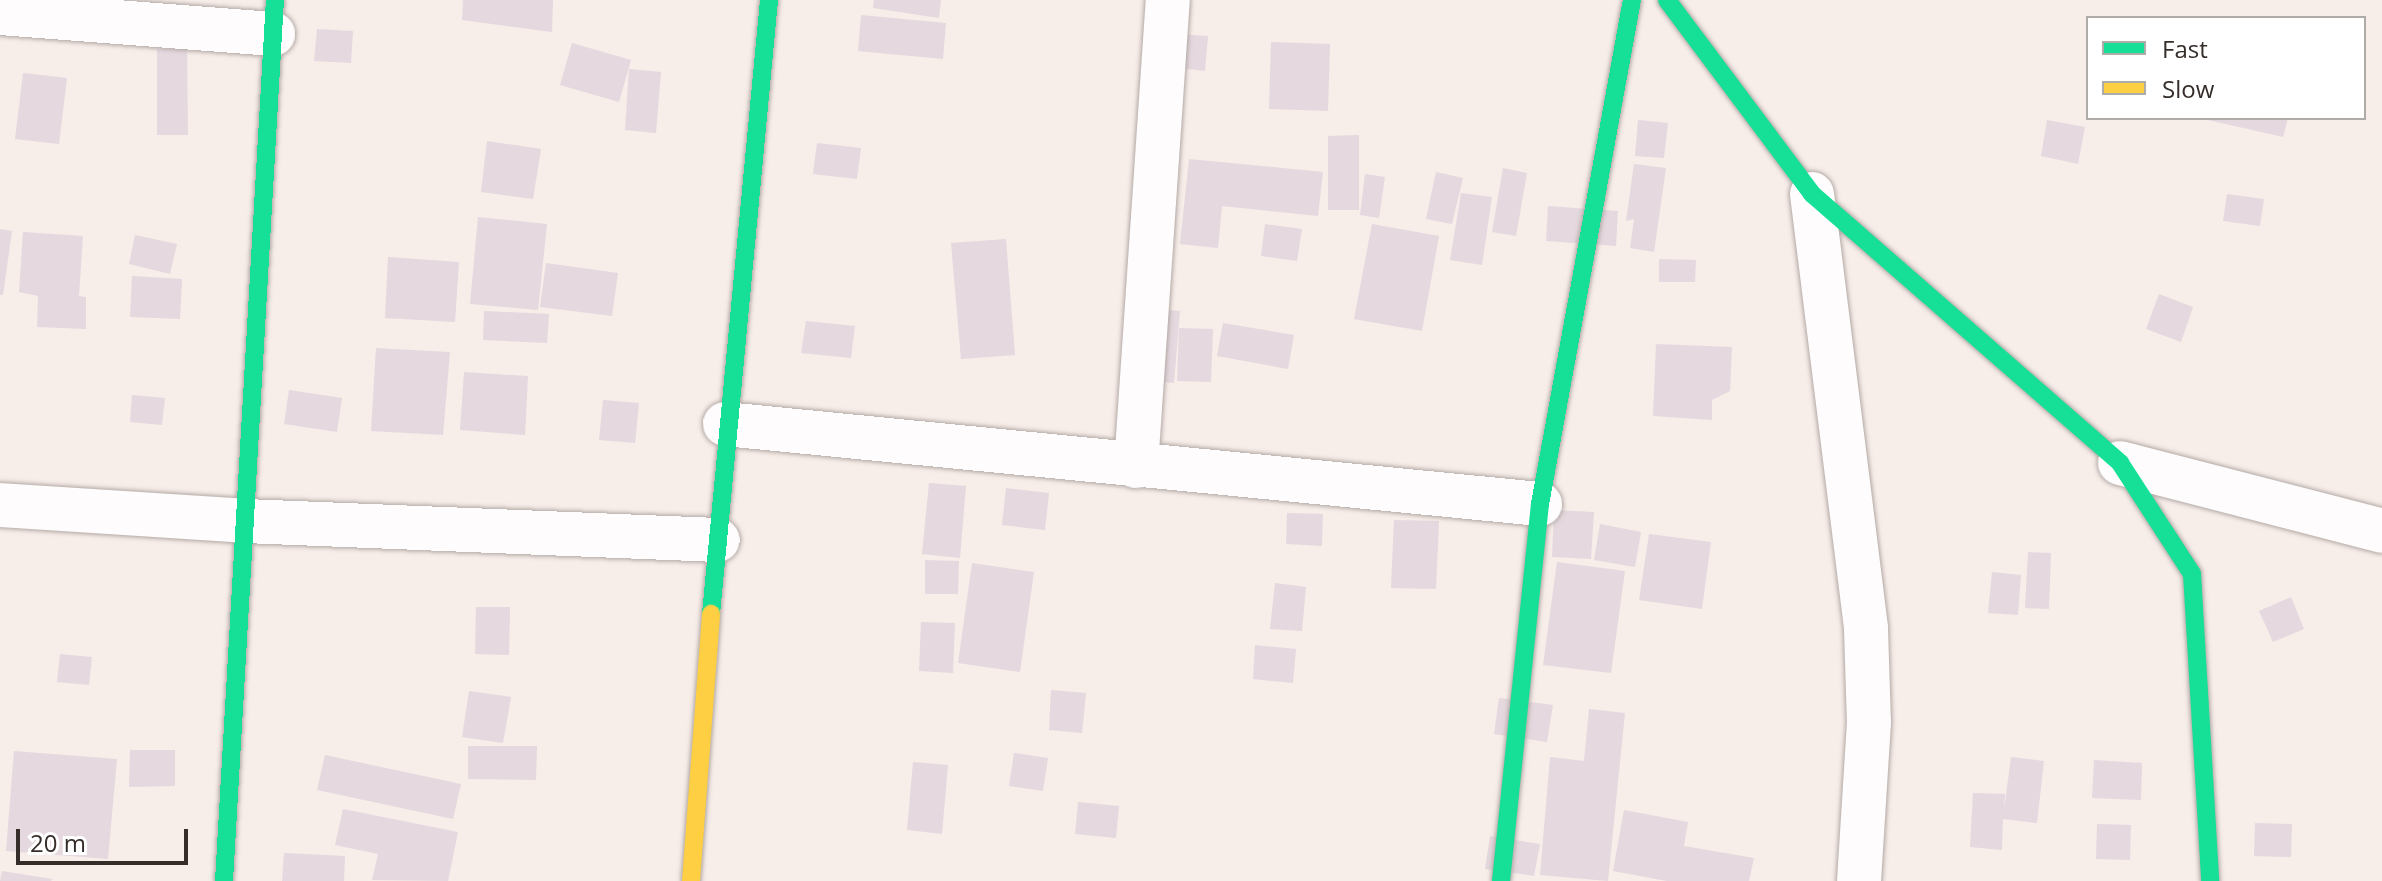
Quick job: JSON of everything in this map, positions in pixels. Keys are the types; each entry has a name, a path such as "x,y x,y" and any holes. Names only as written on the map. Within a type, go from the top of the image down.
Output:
{"street":[{"path":"691,881 725,424 769,0"},
{"path":"1136,466 1168,0"},
{"path":"1501,881 1540,504 1632,0"},
{"path":"1667,0 1812,194 2120,463 2192,574 2210,881"},
{"path":"0,13 274,17 224,881"},
{"path":"1812,194 1866,629 1869,722 1859,881"},
{"path":"725,424 1540,504"},
{"path":"2120,463 2382,531"},
{"path":"0,505 245,521 718,540"}],"building":[{"path":"463,0 553,0 552,32 462,20"},
{"path":"874,0 941,0 939,18 873,8"},
{"path":"861,15 946,23 943,59 858,51"},
{"path":"317,29 353,31 351,63 314,61"},
{"path":"1163,33 1208,36 1205,71 1161,66"},
{"path":"1271,42 1330,44 1328,111 1269,109"},
{"path":"572,43 631,60 619,102 560,85"},
{"path":"157,49 187,49 188,135 157,135"},
{"path":"629,69 661,72 656,133 625,130"},
{"path":"23,73 67,78 59,144 15,139"},
{"path":"1638,120 1668,123 1664,158 1635,156"},
{"path":"2047,120 2085,127 2078,164 2041,156"},
{"path":"2208,120 2287,120 2283,137"},
{"path":"1359,135 1359,210 1328,210 1328,136"},
{"path":"487,141 541,149 533,199 481,192"},
{"path":"817,143 861,148 857,179 813,174"},
{"path":"1189,159 1323,172 1318,216 1222,206 1218,248 1180,244"},
{"path":"1634,164 1666,168 1654,252 1630,248 1634,219 1626,221"},
{"path":"1503,168 1527,173 1516,236 1492,232"},
{"path":"1436,172 1463,178 1452,224 1426,219"},
{"path":"1365,174 1385,177 1379,218 1360,215"},
{"path":"1461,193 1492,197 1482,265 1450,260"},
{"path":"2227,194 2264,199 2260,226 2223,221"},
{"path":"1548,206 1618,211 1616,246 1546,241"},
{"path":"478,217 547,224 538,310 470,304"},
{"path":"1265,224 1302,229 1297,261 1261,256"},
{"path":"1372,224 1439,236 1422,331 1354,319"},
{"path":"0,229 12,231 3,295 0,295"},
{"path":"23,232 83,236 79,296 86,297 86,329 37,327 38,296 19,292"},
{"path":"135,235 177,244 170,274 129,264"},
{"path":"1006,239 1015,355 961,359 951,243"},
{"path":"388,257 459,262 455,322 385,318"},
{"path":"1659,259 1696,260 1695,282 1659,282"},
{"path":"546,263 618,273 612,316 540,307"},
{"path":"132,276 182,279 180,319 130,317"},
{"path":"2159,294 2193,307 2181,342 2146,329"},
{"path":"1146,308 1180,311 1174,383 1141,380"},
{"path":"484,311 549,314 547,343 483,340"},
{"path":"806,321 855,326 851,358 801,353"},
{"path":"1223,323 1294,335 1288,369 1217,356"},
{"path":"1179,328 1213,329 1211,382 1177,381"},
{"path":"1656,344 1732,347 1730,391 1712,400 1712,420 1653,416"},
{"path":"376,348 450,352 443,435 371,431"},
{"path":"464,372 528,376 525,435 460,430"},
{"path":"289,390 342,398 337,432 284,424"},
{"path":"132,395 165,398 162,425 130,422"},
{"path":"603,400 639,403 635,443 599,440"},
{"path":"929,483 966,486 960,558 922,554"},
{"path":"1006,488 1049,493 1045,530 1002,525"},
{"path":"1554,510 1594,512 1591,559 1552,557"},
{"path":"1287,513 1323,514 1322,546 1286,544"},
{"path":"1394,520 1439,521 1436,589 1391,588"},
{"path":"1600,524 1641,532 1635,567 1594,560"},
{"path":"1649,534 1711,542 1702,609 1639,600"},
{"path":"2028,552 2051,553 2049,609 2025,608"},
{"path":"925,560 959,561 958,594 925,594"},
{"path":"1557,562 1625,571 1611,673 1543,665"},
{"path":"972,563 1034,572 1020,672 958,663"},
{"path":"1992,572 2021,575 2018,615 1988,613"},
{"path":"1275,583 1306,587 1302,631 1270,629"},
{"path":"2291,597 2304,629 2273,642 2259,611"},
{"path":"476,607 510,607 509,655 475,654"},
{"path":"921,622 955,623 953,673 919,671"},
{"path":"1255,645 1296,649 1293,683 1253,679"},
{"path":"60,654 92,657 89,685 57,682"},
{"path":"1051,690 1086,693 1082,733 1049,730"},
{"path":"469,691 511,697 503,743 462,737"},
{"path":"1499,698 1553,705 1547,742 1494,734"},
{"path":"1589,709 1625,713 1608,881 1540,875 1550,757 1584,761"},
{"path":"468,746 537,746 536,780 468,779"},
{"path":"130,750 175,750 175,786 129,787"},
{"path":"14,751 117,759 108,859 6,851"},
{"path":"1014,753 1048,758 1043,791 1009,786"},
{"path":"325,755 461,784 453,819 317,790"},
{"path":"2011,757 2044,761 2037,823 2003,819 2002,850 1970,847 1973,793 2005,794 2004,810"},
{"path":"2094,760 2142,763 2141,800 2092,798"},
{"path":"913,762 948,765 942,834 907,830"},
{"path":"1078,802 1119,806 1116,838 1075,834"},
{"path":"343,809 458,832 448,881 372,880 378,854 335,845"},
{"path":"1624,810 1688,822 1684,846 1754,858 1749,881 1667,881 1613,871"},
{"path":"2255,823 2292,824 2291,857 2254,856"},
{"path":"2097,824 2131,825 2130,860 2096,859"},
{"path":"1490,836 1540,844 1534,876 1485,869"},
{"path":"284,853 345,856 344,881 282,881"},
{"path":"2,871 52,879 0,881"}],"traffic: fast":[{"path":"224,881 275,0"},
{"path":"711,614 769,0"},
{"path":"1501,881 1540,504 1632,0"},
{"path":"1667,0 1812,194 2120,463 2192,574 2210,881"}],"traffic: slow":[{"path":"691,881 711,614"}]}
